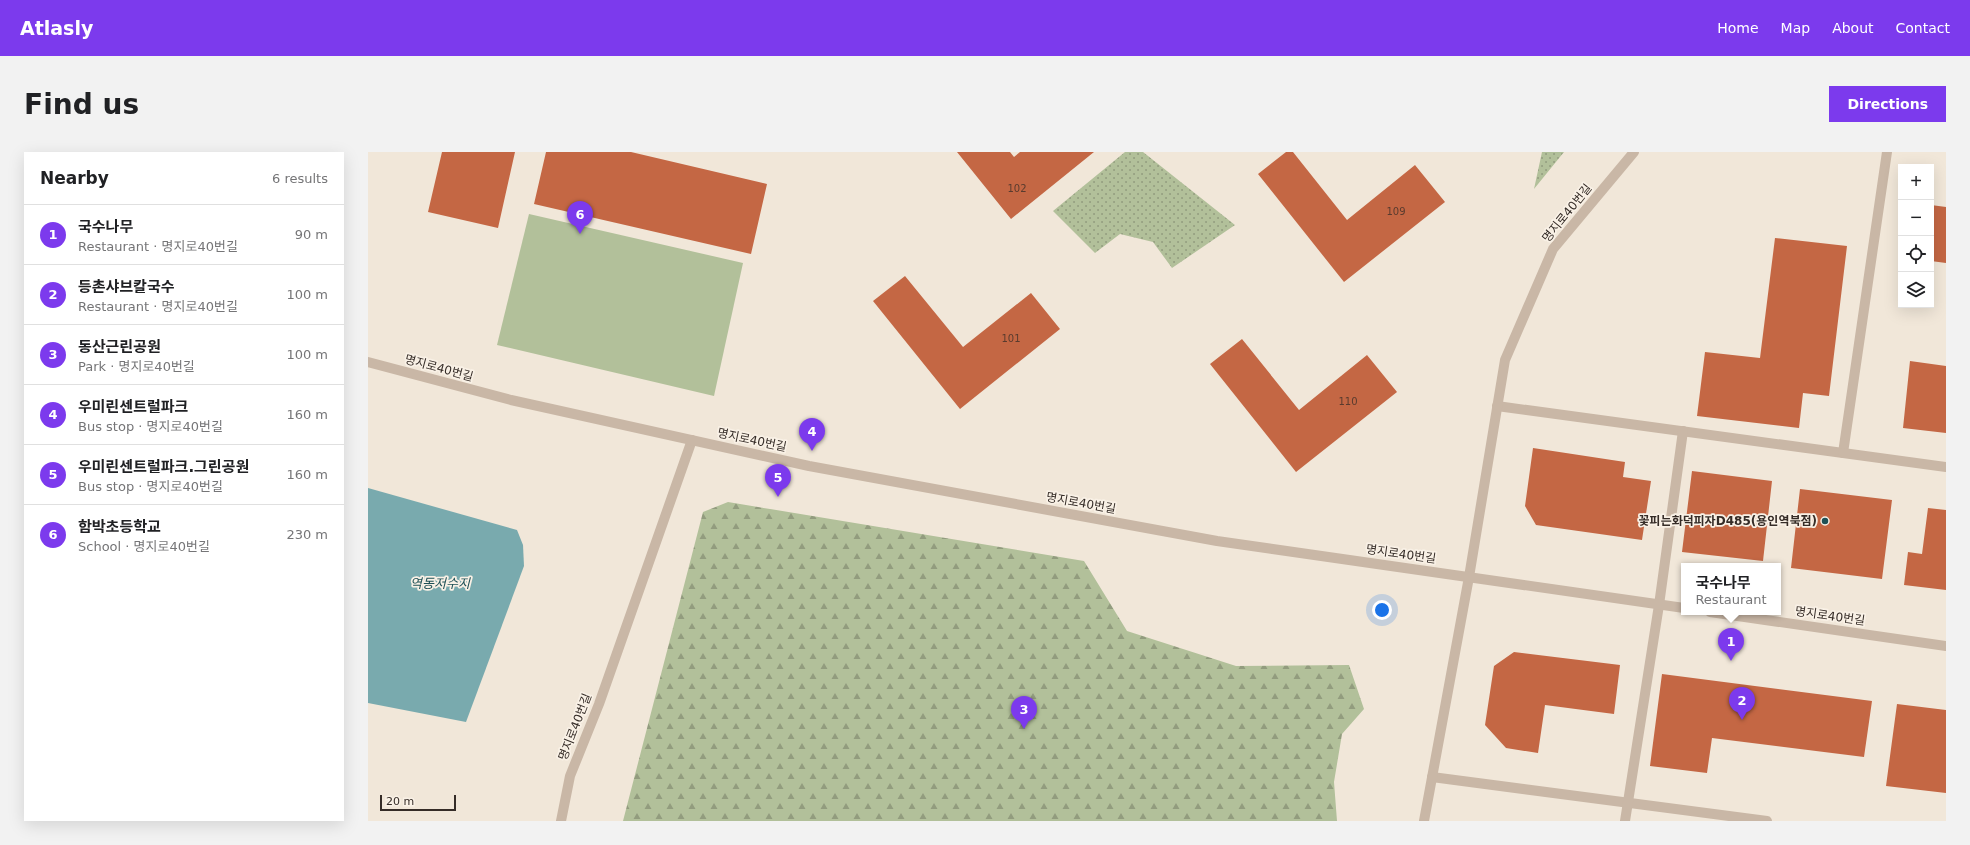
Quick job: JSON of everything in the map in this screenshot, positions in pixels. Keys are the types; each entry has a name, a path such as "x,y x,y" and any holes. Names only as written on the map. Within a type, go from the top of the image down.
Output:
{"street":[{"name":"명지로40번길","path":"1424,821 1469,577 1505,360 1553,249 1634,152"},
{"path":"1843,453 1887,152"},
{"name":"명지로40번길","path":"368,362 511,400 817,467 1217,541 1681,608"},
{"path":"1497,406 1946,467"},
{"path":"1625,821 1659,605 1683,431"},
{"name":"명지로40번길","path":"561,821 570,776 599,704 692,440"},
{"name":"명지로40번길","path":"1731,615 1946,646"},
{"path":"1432,777 1767,821"}],"green space":[{"path":"1125,152 1143,152 1235,225 1172,268 1153,242 1120,234 1095,253 1053,211"},
{"path":"1542,152 1564,152 1534,189"},
{"path":"529,214 743,263 714,396 497,345"},
{"path":"728,502 1084,561 1127,631 1236,666 1349,665 1364,709 1342,734 1334,782 1337,821 623,821 703,512"}],"water":[{"name":"역동저수지","path":"368,488 517,530 523,545 524,566 466,722 368,703"}],"building":[{"path":"442,152 515,152 498,228 428,212"},
{"path":"546,152 631,152 767,184 751,254 534,204"},
{"path":"957,152 1010,152 1014,157 1020,152 1094,152 1011,219"},
{"path":"1286,152 1293,152 1347,220 1415,165 1445,202 1344,282 1258,174"},
{"path":"1934,205 1946,207 1946,263 1934,261"},
{"path":"1775,238 1847,246 1829,396 1803,393 1799,428 1697,416 1705,352 1760,358"},
{"path":"905,276 963,347 1031,293 1060,329 960,409 873,301"},
{"path":"1242,339 1299,410 1367,355 1397,392 1296,472 1210,364"},
{"path":"1910,361 1946,366 1946,433 1903,428"},
{"path":"1533,448 1625,462 1623,477 1651,481 1642,540 1536,525 1525,506"},
{"path":"1692,471 1772,481 1763,561 1682,552"},
{"path":"1800,489 1892,500 1882,579 1791,568"},
{"path":"1928,508 1946,510 1946,590 1904,585 1908,552 1922,554"},
{"path":"1514,652 1620,665 1614,714 1545,705 1538,753 1506,748 1485,725 1494,666"},
{"path":"1662,674 1872,701 1864,757 1712,738 1707,773 1650,766"},
{"path":"1897,704 1946,710 1946,793 1886,786"}],"place":[{"name":"함박초등학교","path":"580,234"},
{"name":"우미린센트럴파크","path":"812,451"},
{"name":"우미린센트럴파크.그린공원","path":"778,497"},
{"name":"꽃피는화덕피자D485(용인역북점)","path":"1825,521"},
{"name":"국수나무","path":"1731,661"},
{"name":"등촌샤브칼국수","path":"1742,720"},
{"name":"동산근린공원","path":"1024,729"}]}
